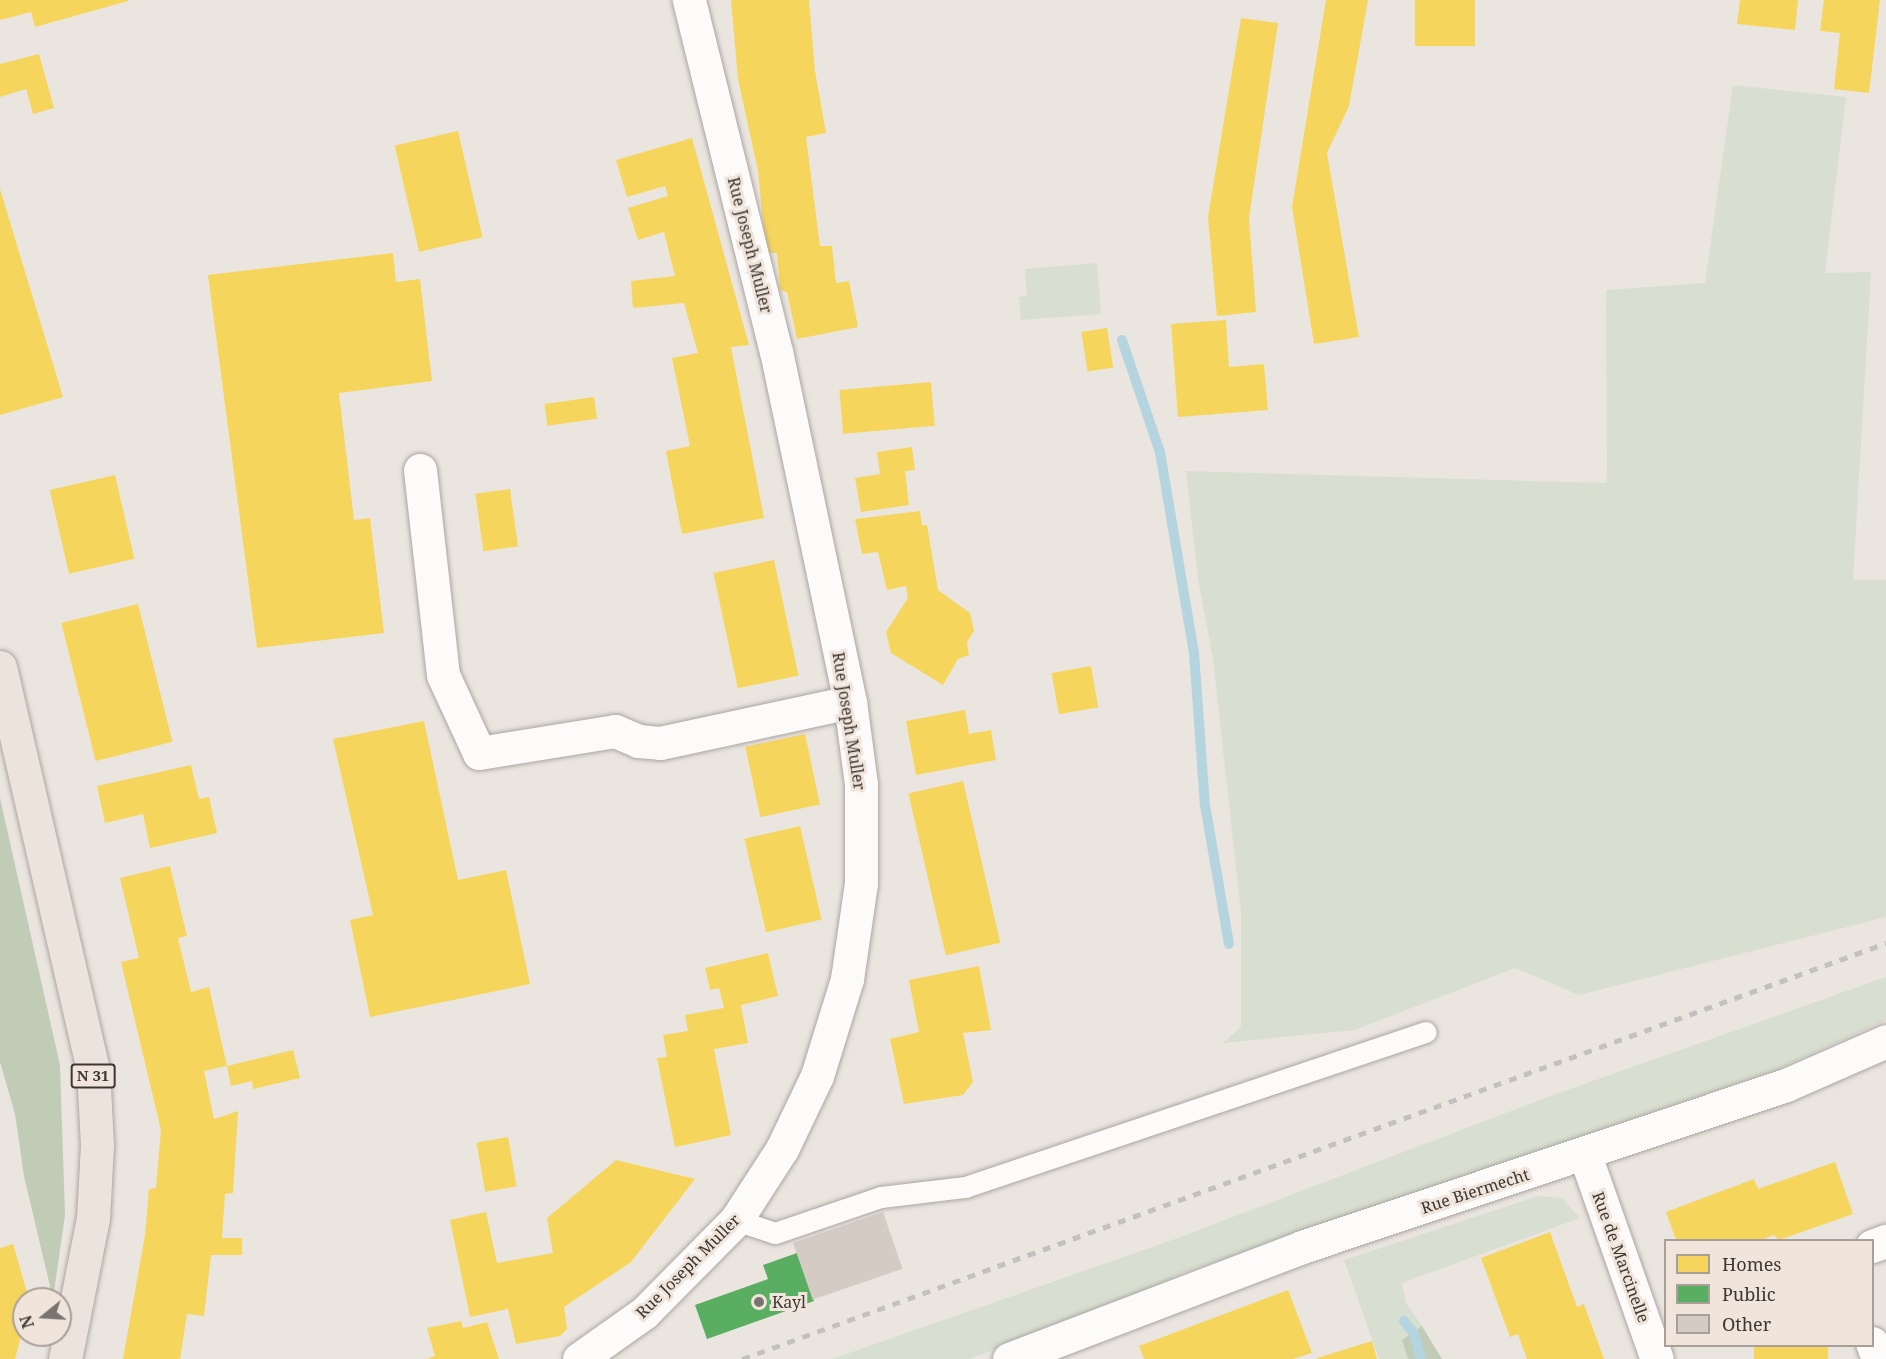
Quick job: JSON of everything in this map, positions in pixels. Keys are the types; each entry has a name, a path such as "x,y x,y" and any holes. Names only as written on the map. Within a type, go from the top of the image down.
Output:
{"main road":[{"name":"N 31","path":"0,667 93,1069 97,1145 93,1218 65,1359"}],"street":[{"name":"Rue Joseph Muller","path":"579,1359 644,1313 736,1221 782,1149 817,1076 847,979 861,872 861,784 850,702 776,352 689,0"},
{"path":"420,471 442,675 479,753 615,731 638,741 660,743 850,702"},
{"name":"Rue Biermecht","path":"1009,1359 1066,1348 1302,1247 1585,1155 1786,1085 1886,1041"},
{"name":"Rue de Marcinelle","path":"1585,1155 1656,1324 1658,1359"}],"lane":[{"path":"736,1221 775,1233 881,1197 965,1187 1426,1032"}],"green space":[{"path":"1733,85 1846,97 1825,273 1871,272 1853,580 1886,580 1886,917 1579,995 1515,968 1355,1030 1223,1043 1241,1027 1241,913 1213,659 1198,579 1186,471 1607,483 1606,290 1705,283"},
{"path":"1097,263 1101,314 1021,320 1019,297 1027,296 1025,269"},
{"path":"0,798 60,1065 65,1215 55,1287 50,1287 24,1176 15,1114 0,1062"},
{"path":"1886,977 1886,1020 1776,1070 1176,1275 1139,1296 969,1359 832,1359 1175,1239 1545,1098"},
{"path":"1538,1196 1562,1198 1580,1218 1402,1283 1406,1303 1422,1326 1402,1340 1408,1359 1379,1359 1344,1260"},
{"path":"1422,1326 1442,1359 1408,1359 1402,1340"}],"building: Homes":[{"path":"0,0 128,1 35,27 31,12 0,20"},
{"path":"731,0 809,0 815,71 826,133 806,137 820,246 832,246 836,283 849,281 858,327 797,339 787,292 780,290 777,253 766,253 758,171 738,79"},
{"path":"1326,0 1368,0 1349,106 1327,153 1359,337 1314,344 1292,207"},
{"path":"1415,0 1475,0 1475,46 1415,46"},
{"path":"1740,0 1798,0 1795,30 1737,24"},
{"path":"1824,0 1880,0 1869,93 1834,89 1840,33 1820,31"},
{"path":"1241,18 1278,23 1249,218 1256,312 1217,316 1208,217"},
{"path":"39,54 54,108 33,114 26,89 0,97 0,64"},
{"path":"458,131 483,237 419,252 395,146"},
{"path":"692,138 749,345 731,347 764,518 682,534 666,451 690,446 672,358 698,353 684,303 633,308 631,281 675,276 664,232 638,240 628,208 668,196 665,186 627,197 616,160"},
{"path":"0,189 63,397 0,415"},
{"path":"393,253 396,282 420,279 432,381 339,393 354,520 370,518 384,633 257,648 208,275"},
{"path":"1226,320 1229,367 1264,364 1268,410 1178,417 1171,324"},
{"path":"1107,328 1113,368 1088,372 1081,332"},
{"path":"931,382 935,426 843,434 839,390"},
{"path":"594,397 597,419 548,426 544,404"},
{"path":"912,447 915,470 905,471 909,505 861,512 855,478 880,474 877,452"},
{"path":"115,475 134,559 69,574 50,490"},
{"path":"510,489 518,546 483,551 475,494"},
{"path":"920,511 922,525 927,525 938,590 970,613 974,631 967,642 969,655 958,659 943,685 891,653 886,632 908,598 906,586 887,590 878,552 862,554 855,519"},
{"path":"774,560 799,675 738,688 713,573"},
{"path":"138,604 172,742 96,761 61,623"},
{"path":"1091,666 1098,707 1059,714 1052,673"},
{"path":"965,710 969,734 991,730 996,760 916,775 906,721"},
{"path":"424,721 458,880 506,870 530,984 370,1017 350,920 373,915 333,739"},
{"path":"805,734 820,804 760,817 745,747"},
{"path":"191,765 199,799 209,797 217,833 150,848 143,814 105,823 97,786"},
{"path":"963,781 1000,943 946,955 908,794"},
{"path":"800,826 822,920 766,932 744,839"},
{"path":"170,866 187,936 178,938 191,992 209,987 227,1066 204,1071 214,1119 238,1111 233,1193 225,1194 222,1238 242,1238 242,1255 211,1255 204,1316 187,1314 180,1359 123,1359 145,1235 149,1189 156,1188 161,1130 121,962 139,958 120,878"},
{"path":"768,953 778,996 741,1005 748,1043 714,1049 731,1135 675,1147 657,1058 667,1057 663,1035 688,1031 685,1015 724,1008 719,988 710,990 705,968"},
{"path":"979,966 991,1030 963,1033 973,1082 963,1095 904,1104 890,1039 919,1032 909,980"},
{"path":"293,1050 300,1078 253,1089 252,1081 231,1086 227,1066"},
{"path":"508,1137 517,1186 485,1192 476,1143"},
{"path":"616,1160 695,1179 631,1262 564,1307 567,1329 560,1336 516,1344 508,1309 470,1317 450,1220 486,1212 497,1263 553,1253 547,1218"},
{"path":"1835,1162 1853,1214 1782,1239 1774,1235 1764,1239 1676,1239 1666,1212 1754,1179 1758,1189"},
{"path":"1550,1232 1577,1307 1584,1304 1604,1359 1527,1359 1518,1334 1510,1337 1481,1258"},
{"path":"13,1244 26,1287 12,1287 12,1347 18,1347 15,1359 0,1359 0,1248"},
{"path":"1288,1290 1312,1353 1293,1359 1144,1359 1139,1346"},
{"path":"461,1321 463,1328 487,1322 499,1359 427,1359 435,1356 427,1328"},
{"path":"1372,1341 1377,1359 1317,1359 1317,1358"},
{"path":"1754,1347 1828,1347 1828,1359 1754,1359"}],"building: Public":[{"path":"797,1253 814,1301 707,1339 695,1305 768,1279 763,1265"}],"building: Other":[{"path":"883,1212 903,1269 813,1300 793,1243"}],"waterway":[{"path":"1122,340 1160,452 1194,653 1205,805 1229,944"},
{"path":"1404,1321 1414,1334 1421,1359"}],"railway":[{"path":"742,1359 1886,943"}],"place":[{"name":"Kayl","path":"759,1302"}]}
